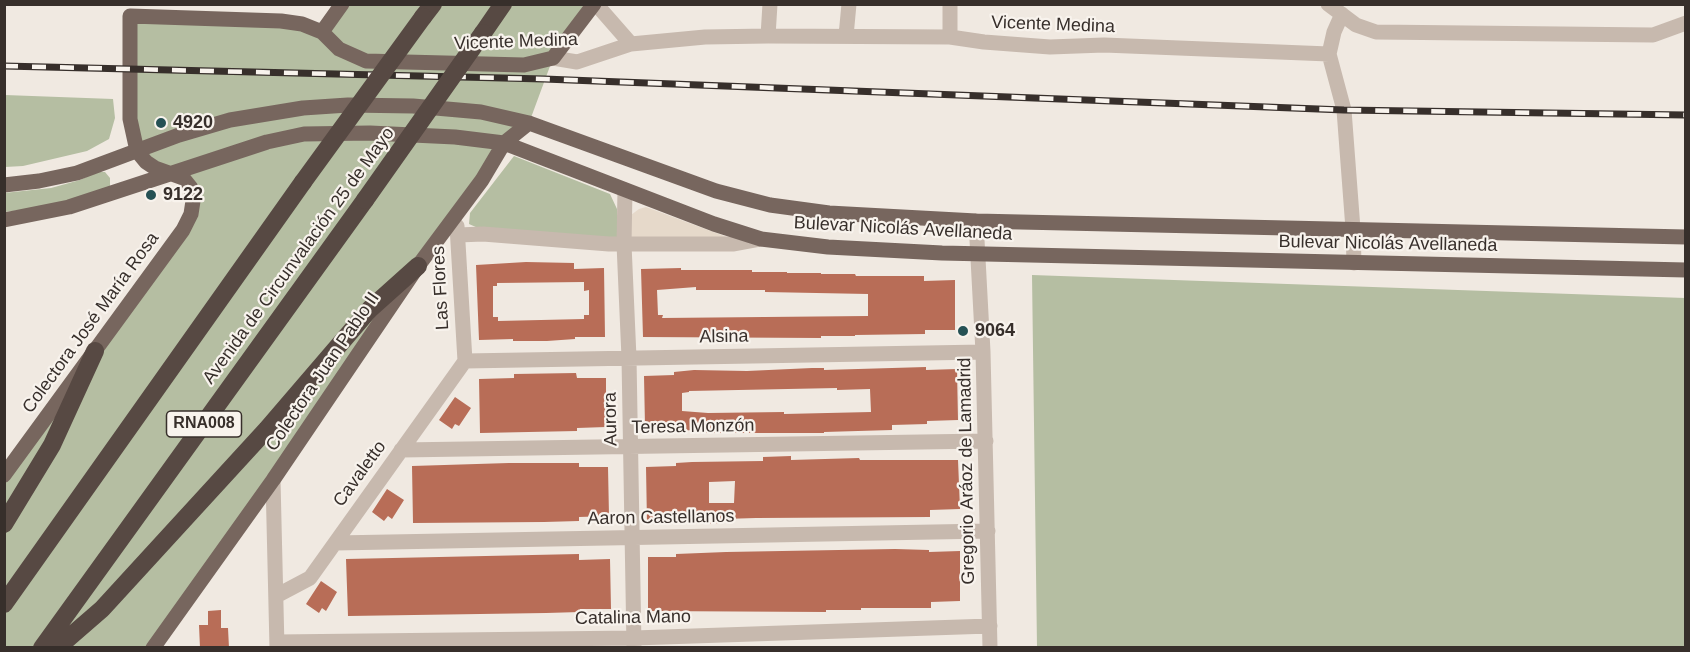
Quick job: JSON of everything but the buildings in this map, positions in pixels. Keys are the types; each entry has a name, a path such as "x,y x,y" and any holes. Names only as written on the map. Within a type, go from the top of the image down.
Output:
{"highway":[{"name":"Avenida de Circunvalación 25 de Mayo","path":"42,648 366,200 503,4"},
{"name":"Avenida de Circunvalación 25 de Mayo","path":"4,604 303,182 428,11"},
{"path":"57,648 102,609 267,429 370,309 418,266"},
{"path":"4,524 52,445 95,351"}],"main road":[{"path":"137,151 130,119 129,10 280,21 302,24 322,32 342,4"},
{"path":"553,58 595,4"},
{"name":"Vicente Medina","path":"322,32 339,49 366,61 515,65 553,58"},
{"name":"Bulevar Nicolás Avellaneda","path":"4,185 77,173 179,135 230,120 303,108 348,105 413,106 482,112 529,123 716,191 770,205 829,213 976,221 1686,237"},
{"name":"Colectora Juan Pablo II","path":"153,648 273,480 418,266 482,180 504,143 529,123"},
{"name":"Bulevar Nicolás Avellaneda","path":"4,220 69,207 267,142 304,134 381,133 455,137 504,143 714,224 761,239 828,248 1686,270"},
{"name":"Colectora José María Rosa","path":"4,475 183,230 191,214 193,201 191,188 183,178 146,162 137,151"}],"street":[{"path":"595,4 631,44"},
{"path":"768,36 770,4"},
{"path":"846,36 849,4"},
{"path":"950,4 950,37"},
{"path":"1328,4 1356,26 1376,32 1653,35 1686,23"},
{"path":"1342,14 1334,32 1329,54 1344,110 1354,263"},
{"name":"Vicente Medina","path":"553,58 577,62 631,44 705,37 768,36 950,37 1050,47 1104,45 1329,54"},
{"name":"Aurora","path":"625,190 624,244 629,358 634,643"},
{"name":"Las Flores","path":"457,212 465,361"},
{"name":"Gregorio Aráoz de Lamadrid","path":"976,221 986,441 990,648"},
{"path":"458,234 624,244 734,244 761,239"},
{"name":"Alsina","path":"465,361 983,352"},
{"name":"Cavaletto","path":"276,596 310,578 465,361"},
{"name":"Teresa Monzón","path":"401,450 986,441"},
{"path":"273,480 277,645"},
{"name":"Aaron Castellanos","path":"335,543 988,531"},
{"name":"Catalina Mano","path":"277,645 634,643 990,627"}],"green space":[{"path":"342,5 594,5 553,58 529,123 504,143 153,647 5,648 5,475 183,230 191,188 137,151 130,16 281,21 322,32"},
{"path":"5,95 113,99 115,118 109,139 87,151 23,166 5,167"},
{"path":"514,156 610,194 617,209 617,239 478,228 469,224 470,213"},
{"path":"97,172 105,172 110,178 110,186 96,194 45,207 5,212 4,193 51,188 80,180"},
{"path":"1032,275 1685,298 1685,647 1037,647"}],"shaded area":[{"path":"646,207 735,240 629,237 631,215"}],"railway":[{"path":"4,66 544,79 1344,110 1686,115"}],"place":[{"name":"4920","path":"161,123"},
{"name":"9122","path":"151,195"},
{"name":"9064","path":"963,331"}]}
